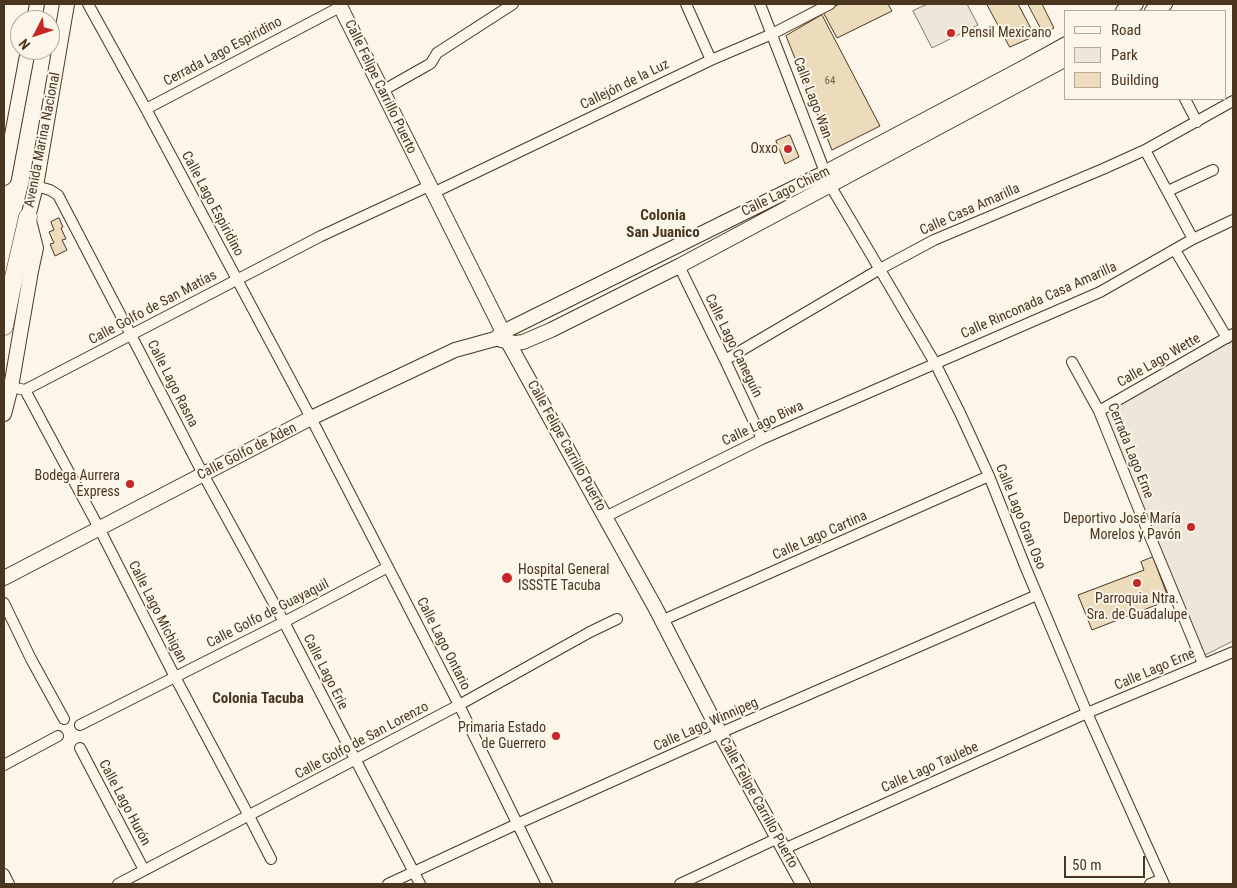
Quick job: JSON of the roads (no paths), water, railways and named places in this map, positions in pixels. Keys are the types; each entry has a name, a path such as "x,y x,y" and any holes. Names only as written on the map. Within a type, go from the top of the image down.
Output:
{"highway":[{"name":"Avenida Marina Nacional","path":"4,326 10,290 28,217"}],"street":[{"name":"Avenida Marina Nacional","path":"4,414 11,387 30,271 36,248 28,217 36,186 67,4"},
{"name":"Calle Lago Espiridino","path":"88,4 311,418"},
{"path":"382,91 428,65 437,53 513,4"},
{"path":"686,4 711,60"},
{"name":"Calle Lago Wan","path":"760,4 828,178"},
{"name":"Callejón de la Luz","path":"431,190 711,60 772,34 830,4"},
{"path":"1125,10 1136,4"},
{"path":"1154,10 1165,4"},
{"name":"Cerrada Lago Espiridino","path":"146,109 339,5"},
{"name":"Calle Felipe Carrillo Puerto","path":"339,5 502,338 606,517 720,733 803,884"},
{"name":"Calle Lago Chiem","path":"502,338 515,343 522,342 679,266 828,178 1064,45"},
{"path":"5,162 26,60"},
{"name":"Calle Lago Chiem","path":"502,338 1064,60"},
{"path":"1185,100 1196,122"},
{"name":"Calle Casa Amarilla","path":"725,360 880,269 934,240 1145,150 1233,101"},
{"path":"1145,150 1193,239"},
{"path":"1168,191 1213,170"},
{"name":"Calle Lago Gran Oso","path":"828,178 935,363 960,413 989,476 1087,713 1163,882"},
{"name":"Calle Lago Rasna","path":"36,186 50,190 58,195 203,474"},
{"name":"Calle Golfo de San Matías","path":"26,390 321,236 431,190"},
{"name":"Calle Rinconada Casa Amarilla","path":"935,363 1100,292 1193,239 1233,220"},
{"path":"1175,250 1230,336"},
{"name":"Calle Lago Caneguín","path":"679,266 762,439"},
{"name":"Calle Lago Wette","path":"1099,411 1230,336"},
{"name":"Calle Golfo de Aden","path":"4,578 311,418 455,350 502,338"},
{"name":"Cerrada Lago Erne","path":"1072,362 1099,411 1203,664"},
{"name":"Calle Lago Biwa","path":"606,517 762,439 935,363"},
{"path":"11,387 26,390"},
{"name":"Calle Lago Michigan","path":"26,390 271,860"},
{"name":"Calle Lago Ontario","path":"311,418 459,705 547,884"},
{"name":"Calle Lago Erie","path":"203,474 284,622 420,884"},
{"name":"Calle Lago Cartina","path":"661,621 989,476"},
{"name":"Calle Golfo de Guayaquil","path":"80,725 388,567"},
{"name":"Calle Lago Winnipeg","path":"388,884 720,733 1037,595"},
{"path":"4,604 64,719"},
{"name":"Calle Golfo de San Lorenzo","path":"118,884 459,705 617,619"},
{"name":"Calle Lago Erne","path":"1087,713 1233,652"},
{"name":"Calle Lago Taulebe","path":"680,884 781,844 1087,713"},
{"path":"4,765 58,736"},
{"name":"Calle Lago Hurón","path":"80,748 144,870"},
{"path":"4,874 9,884"},
{"path":"1150,884 1163,882"}],"place":[{"name":"Pensil Mexicano","path":"951,33"},
{"name":"Oxxo","path":"788,149"},
{"name":"Bodega Aurrera Express","path":"130,484"},
{"name":"Deportivo José María Morelos y Pavón","path":"1191,527"},
{"name":"Hospital General ISSSTE Tacuba","path":"507,578"},
{"name":"Parroquia Ntra. Sra. de Guadalupe","path":"1137,583"},
{"name":"Primaria Estado de Guerrero","path":"556,736"}],"district":[{"name":"Colonia San Juanico","path":"663,224"},
{"name":"Colonia Tacuba","path":"258,699"}]}
